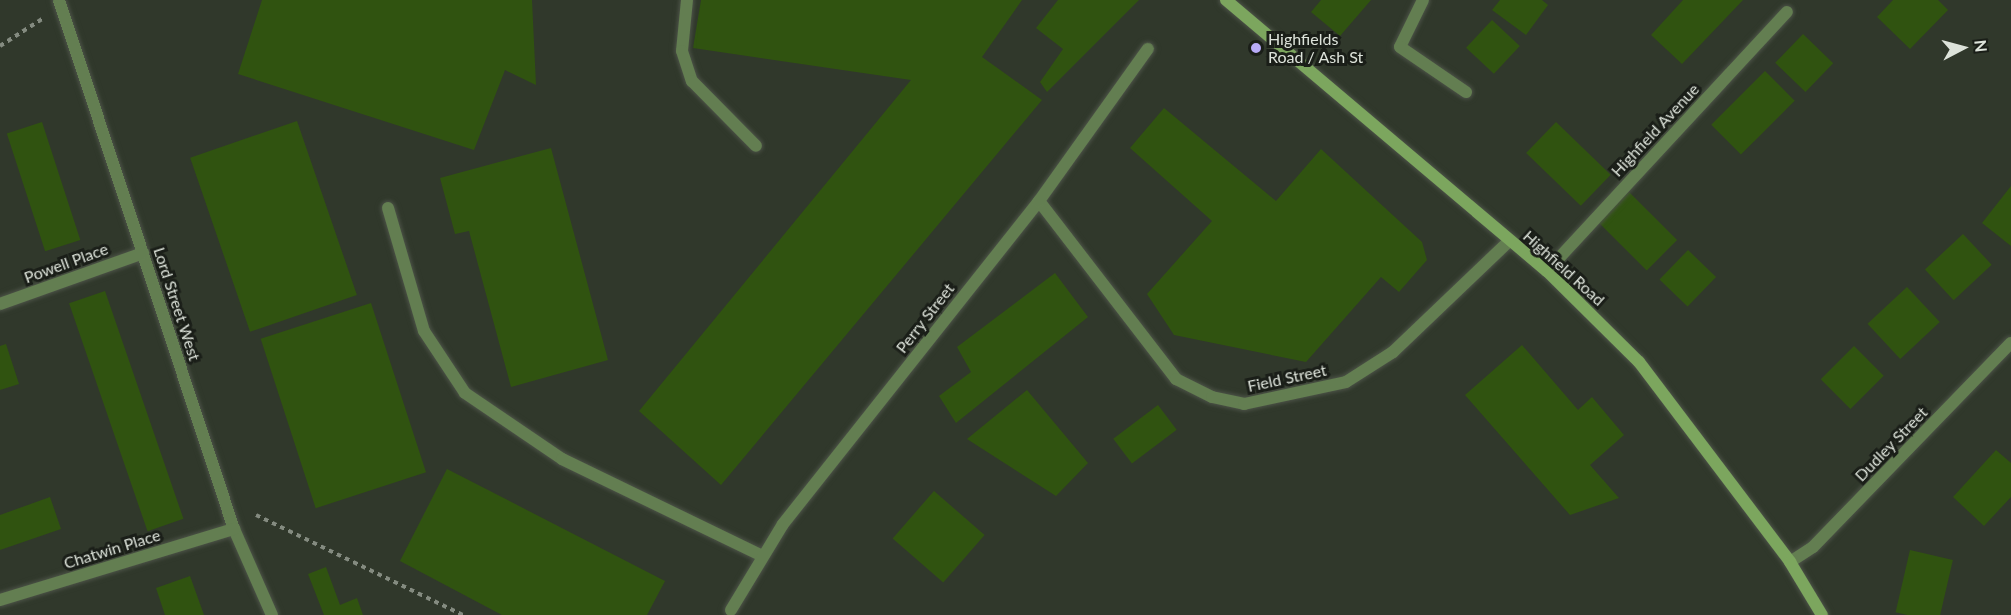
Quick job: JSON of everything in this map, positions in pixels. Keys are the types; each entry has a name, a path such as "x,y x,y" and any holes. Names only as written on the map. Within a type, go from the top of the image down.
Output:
{"main road":[{"name":"Highfield Road","path":"1226,0 1547,271 1639,362 1790,562 1822,615"}],"street":[{"path":"687,0 682,51 692,81 756,146"},
{"path":"1423,0 1400,47 1466,92"},
{"name":"Lord Street West","path":"60,3 234,529 272,615"},
{"name":"Highfield Avenue","path":"1547,271 1787,12"},
{"name":"Perry Street","path":"731,610 783,524 1039,201 1148,49"},
{"name":"Field Street","path":"1039,201 1176,379 1212,398 1244,404 1346,382 1393,352 1509,241"},
{"path":"388,208 423,331 465,393 562,459 763,556"},
{"name":"Powell Place","path":"0,304 143,253"},
{"name":"Dudley Street","path":"1790,562 1813,547 2011,343"},
{"name":"Chatwin Place","path":"0,600 234,529"}],"path":[{"path":"0,46 60,3"},
{"path":"224,498 463,615"}],"building":[{"path":"262,0 532,0 536,85 505,70 474,150 238,74"},
{"path":"701,0 1022,0 982,57 1042,100 721,485 639,411 911,80 693,48"},
{"path":"1058,0 1139,0 1047,92 1040,82 1063,49 1036,28"},
{"path":"1321,0 1371,0 1340,36 1311,12"},
{"path":"1500,0 1542,0 1548,5 1526,35 1492,10"},
{"path":"1683,0 1743,0 1682,64 1651,35"},
{"path":"1893,0 1938,0 1948,10 1910,49 1877,17"},
{"path":"1492,20 1520,46 1494,74 1466,48"},
{"path":"1803,34 1833,63 1805,92 1775,63"},
{"path":"1765,71 1795,101 1741,154 1711,125"},
{"path":"1164,108 1276,201 1321,149 1422,242 1427,260 1399,292 1381,277 1306,362 1174,335 1147,294 1212,221 1130,148"},
{"path":"297,121 357,295 250,332 190,158"},
{"path":"42,122 80,240 45,251 7,133"},
{"path":"1556,122 1611,175 1581,206 1526,153"},
{"path":"551,148 608,360 511,387 469,231 455,234 440,178"},
{"path":"2011,186 2011,246 1982,223"},
{"path":"1629,192 1677,240 1647,270 1599,222"},
{"path":"1963,234 1992,265 1954,300 1925,269"},
{"path":"1688,250 1716,277 1688,307 1660,279"},
{"path":"1055,273 1088,317 956,423 939,396 971,372 957,347"},
{"path":"1907,287 1940,322 1900,359 1868,324"},
{"path":"105,291 183,519 148,531 69,303"},
{"path":"371,303 426,472 316,508 261,339"},
{"path":"6,344 19,384 0,390 0,346"},
{"path":"1522,345 1578,410 1592,397 1624,435 1590,465 1619,498 1570,515 1465,395"},
{"path":"1854,346 1884,376 1850,409 1821,379"},
{"path":"1027,390 1088,463 1056,496 967,439"},
{"path":"1158,405 1177,430 1132,463 1113,439"},
{"path":"1996,450 2011,463 2011,497 1984,526 1953,497"},
{"path":"447,469 665,581 647,615 502,615 400,561"},
{"path":"934,491 985,535 943,583 893,539"},
{"path":"50,497 61,529 0,550 0,515"},
{"path":"1910,550 1953,560 1940,615 1907,615 1896,612"},
{"path":"326,567 340,605 357,598 363,615 324,615 308,574"},
{"path":"190,576 204,615 165,615 156,588"}],"place":[{"name":"Highfields Road / Ash St","path":"1256,48"}]}
